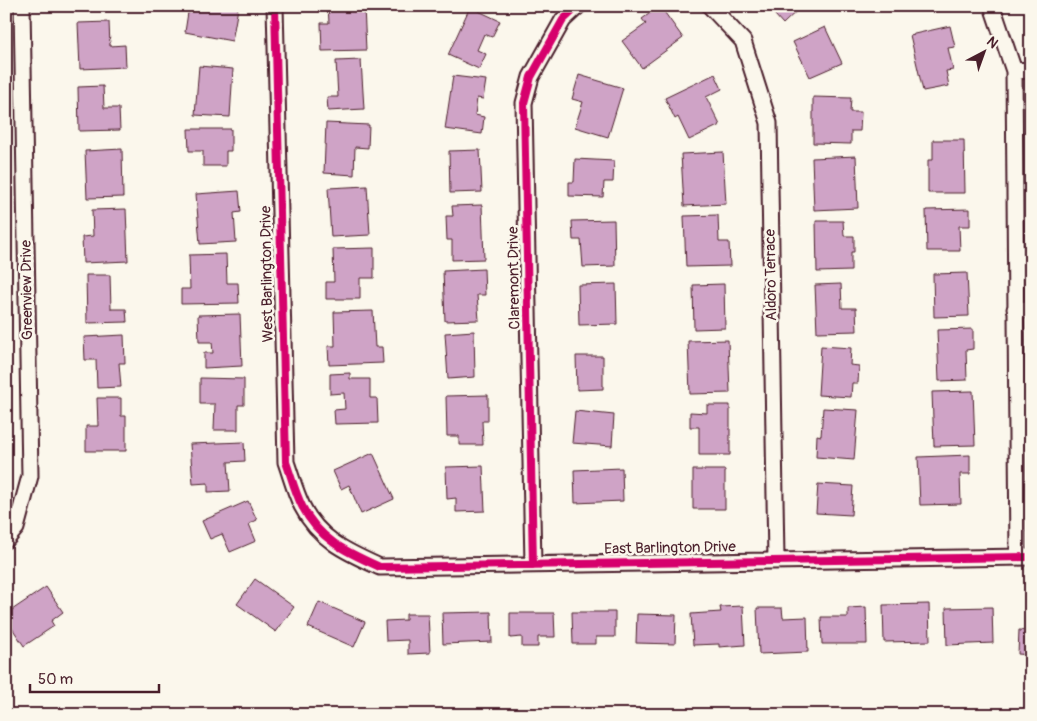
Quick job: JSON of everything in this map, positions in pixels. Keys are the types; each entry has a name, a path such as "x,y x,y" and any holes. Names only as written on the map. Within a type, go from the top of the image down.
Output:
{"street":[{"name":"Greenview Drive","path":"6,540 16,528 30,476 22,6"},
{"name":"West Barlington Drive","path":"275,6 286,462 302,506 320,533"},
{"name":"Claremont Drive","path":"533,565 524,103 531,77 563,20 578,6"},
{"name":"Aldoro Terrace","path":"710,6 743,41 768,123 776,560"},
{"path":"992,6 1014,71 1015,309 1025,557"},
{"path":"1014,71 1031,70"},
{"path":"1015,309 1031,310"},
{"name":"East Barlington Drive","path":"320,533 343,550 380,567 1025,557"}],"building":[{"path":"79,6 122,6 122,8 79,10"},
{"path":"189,6 227,6 238,8 232,41 185,32"},
{"path":"328,6 364,6 366,50 322,51 321,23 329,23"},
{"path":"660,6 683,38 642,68 622,41 646,24 642,19"},
{"path":"767,6 802,6 783,24"},
{"path":"470,7 500,21 492,37 484,34 477,50 486,54 479,69 448,55"},
{"path":"109,22 110,46 125,45 126,67 80,69 78,23"},
{"path":"950,26 955,47 948,48 953,70 946,71 949,86 923,91 910,35"},
{"path":"825,27 842,63 810,77 793,42"},
{"path":"361,60 364,109 328,111 327,97 338,97 336,61"},
{"path":"199,66 233,69 230,117 195,115"},
{"path":"715,74 722,89 706,97 720,125 689,140 678,117 675,119 665,98"},
{"path":"579,75 623,88 608,137 575,127 583,102 572,99"},
{"path":"453,76 486,80 483,99 477,98 475,115 484,117 482,134 445,129"},
{"path":"103,86 104,108 119,108 120,130 79,131 78,87"},
{"path":"813,97 851,98 850,112 861,112 860,131 851,131 851,144 813,143"},
{"path":"326,123 369,125 368,148 355,147 354,175 324,173"},
{"path":"188,129 231,129 231,151 226,151 226,166 203,166 203,151 189,151"},
{"path":"933,140 964,140 965,193 928,193 928,160 933,160"},
{"path":"122,149 123,197 87,198 85,151"},
{"path":"480,150 482,192 450,193 449,151"},
{"path":"723,152 726,204 684,206 681,154"},
{"path":"856,156 858,208 814,210 812,158"},
{"path":"575,159 614,161 613,182 604,182 603,197 569,196 569,182 574,182"},
{"path":"367,186 370,235 331,237 328,188"},
{"path":"239,191 241,212 234,213 236,242 200,244 196,194"},
{"path":"482,205 484,259 452,260 452,240 447,240 446,216 453,216 452,206"},
{"path":"126,209 128,261 83,263 82,237 93,236 92,210"},
{"path":"970,209 970,226 959,226 960,251 927,251 926,210"},
{"path":"718,215 719,242 729,242 730,266 686,267 684,216"},
{"path":"614,220 615,266 583,267 581,240 573,240 572,221"},
{"path":"816,221 843,221 844,236 854,236 854,252 851,252 851,271 817,272"},
{"path":"374,248 374,278 360,278 360,299 326,299 326,282 334,282 333,249"},
{"path":"226,254 227,283 238,283 239,303 181,304 181,289 190,289 189,255"},
{"path":"484,269 485,295 477,295 479,320 445,321 443,271"},
{"path":"967,273 969,316 934,317 933,274"},
{"path":"86,275 110,275 111,309 126,309 127,322 87,323"},
{"path":"616,284 617,324 579,325 578,285"},
{"path":"724,284 725,328 694,329 693,285"},
{"path":"841,284 842,308 856,308 857,331 817,332 815,285"},
{"path":"373,311 375,347 382,347 383,363 329,365 328,346 335,346 334,312"},
{"path":"240,314 242,366 204,368 204,353 213,353 212,342 199,342 198,315"},
{"path":"973,329 973,349 966,350 967,380 939,381 937,330"},
{"path":"474,331 475,377 448,379 445,333"},
{"path":"124,335 125,363 119,363 121,387 97,388 96,360 85,360 84,337"},
{"path":"728,340 730,393 690,394 688,341"},
{"path":"821,346 851,348 850,365 859,366 858,383 852,383 851,397 818,395"},
{"path":"576,356 603,356 603,389 577,390"},
{"path":"350,373 350,379 370,379 370,398 377,398 378,423 335,424 334,410 345,409 344,393 330,394 330,374"},
{"path":"200,378 244,379 244,405 238,405 238,430 214,430 215,404 200,404"},
{"path":"973,391 975,445 934,446 932,392"},
{"path":"488,395 488,421 482,421 483,445 459,445 459,436 447,436 446,396"},
{"path":"97,398 121,398 121,416 126,416 126,451 86,451 86,426 98,426"},
{"path":"707,405 730,405 730,455 699,455 699,427 690,427 690,412 707,413"},
{"path":"823,408 858,410 854,460 816,457 817,435 821,436"},
{"path":"575,411 614,415 612,446 572,443"},
{"path":"244,442 245,461 228,462 230,491 208,492 208,483 193,484 190,444"},
{"path":"373,453 394,499 361,514 349,485 341,489 333,471"},
{"path":"970,455 970,474 960,474 961,504 920,505 918,457"},
{"path":"483,466 485,511 456,512 456,498 447,499 446,467"},
{"path":"622,468 623,501 575,503 574,470"},
{"path":"693,470 725,470 725,509 693,509"},
{"path":"818,484 853,486 851,515 816,513"},
{"path":"248,501 257,520 249,524 256,541 230,552 222,534 210,539 202,521"},
{"path":"255,579 294,607 276,632 237,604"},
{"path":"46,587 63,612 51,621 54,626 24,646 6,619 6,614"},
{"path":"319,602 365,622 354,647 308,627"},
{"path":"929,604 930,641 884,642 883,605"},
{"path":"743,606 745,645 719,647 719,644 693,645 691,614 721,612 720,607"},
{"path":"866,607 867,644 822,644 821,617 848,617 848,608"},
{"path":"992,607 993,643 947,645 946,608"},
{"path":"757,608 782,608 783,618 807,617 808,652 759,654"},
{"path":"491,612 492,642 443,644 442,613"},
{"path":"572,612 615,612 615,637 596,637 596,644 573,644"},
{"path":"510,613 554,613 555,637 538,637 538,647 522,647 522,637 510,638"},
{"path":"406,614 428,614 430,653 408,654 408,640 386,641 385,621 406,620"},
{"path":"637,614 676,615 675,644 636,643"},
{"path":"1019,630 1031,631 1031,655 1018,654"}],"cycle path":[{"path":"275,6 286,462 297,495 309,518 335,544 380,567 1031,557"},
{"path":"533,565 524,103 531,77 563,20 578,6"}]}
